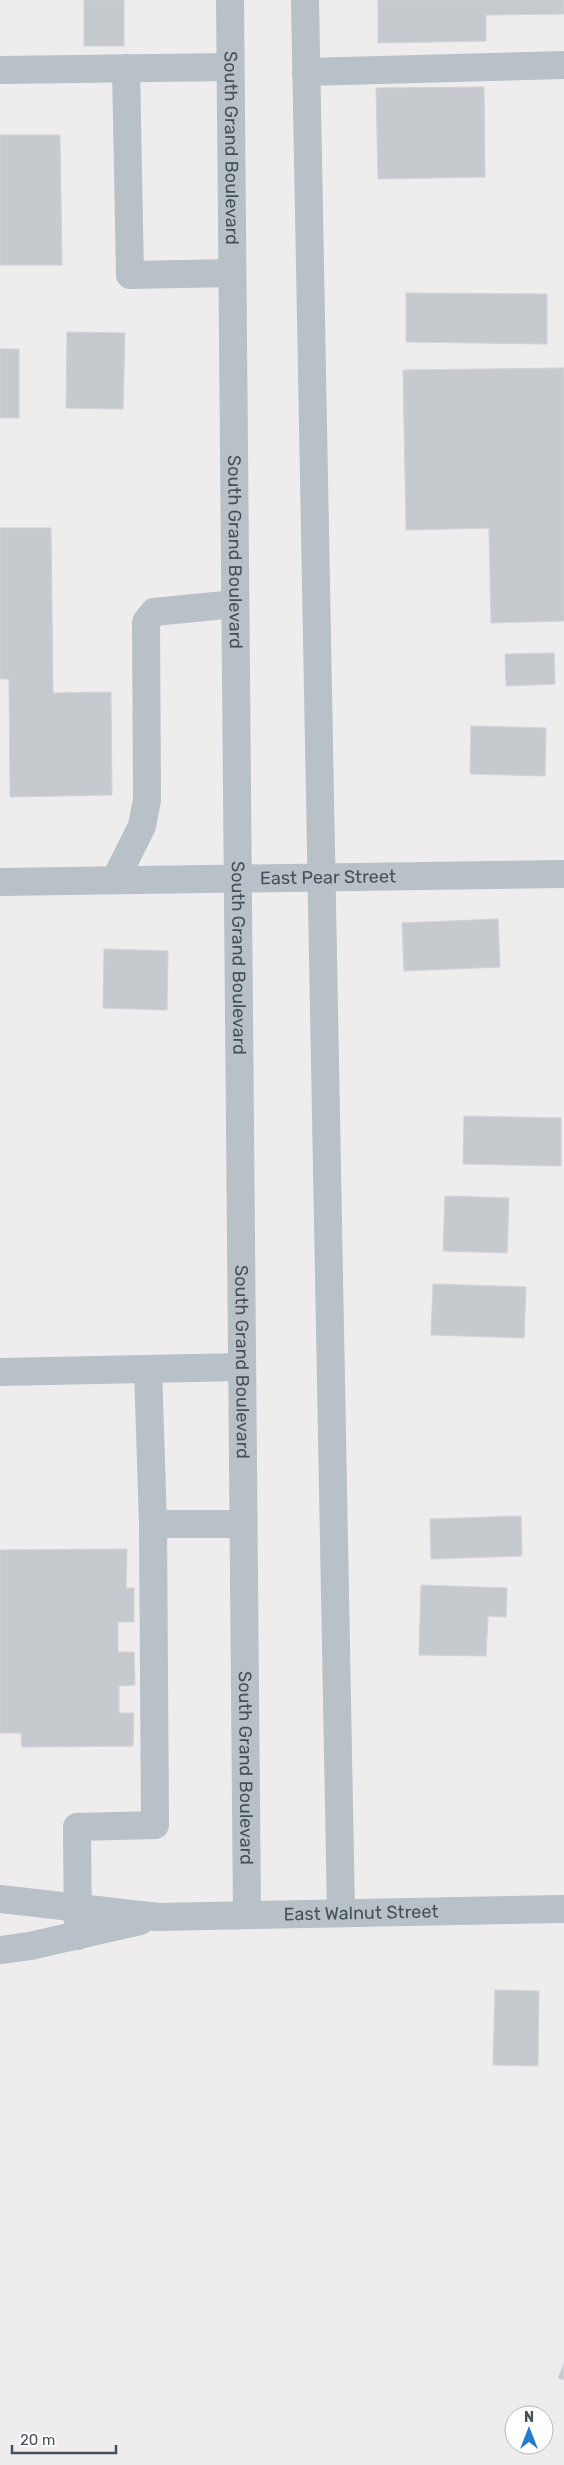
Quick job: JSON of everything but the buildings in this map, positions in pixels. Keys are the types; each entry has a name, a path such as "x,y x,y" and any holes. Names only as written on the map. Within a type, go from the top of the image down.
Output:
{"street":[{"name":"South Grand Boulevard","path":"230,0 247,1915"},
{"path":"305,0 341,1913"},
{"path":"306,72 564,65"},
{"path":"0,70 230,67"},
{"path":"126,68 130,275 232,273"},
{"path":"115,880 142,826 147,800 146,622 154,612 235,604"},
{"name":"East Pear Street","path":"0,882 564,874"},
{"path":"0,1372 242,1368"},
{"path":"78,1936 77,1827 155,1825 153,1524 148,1369"},
{"path":"153,1524 243,1524"},
{"name":"East Walnut Street","path":"0,1899 158,1917 564,1909"},
{"name":"East Walnut Street","path":"0,1950 78,1936 158,1917"}]}
